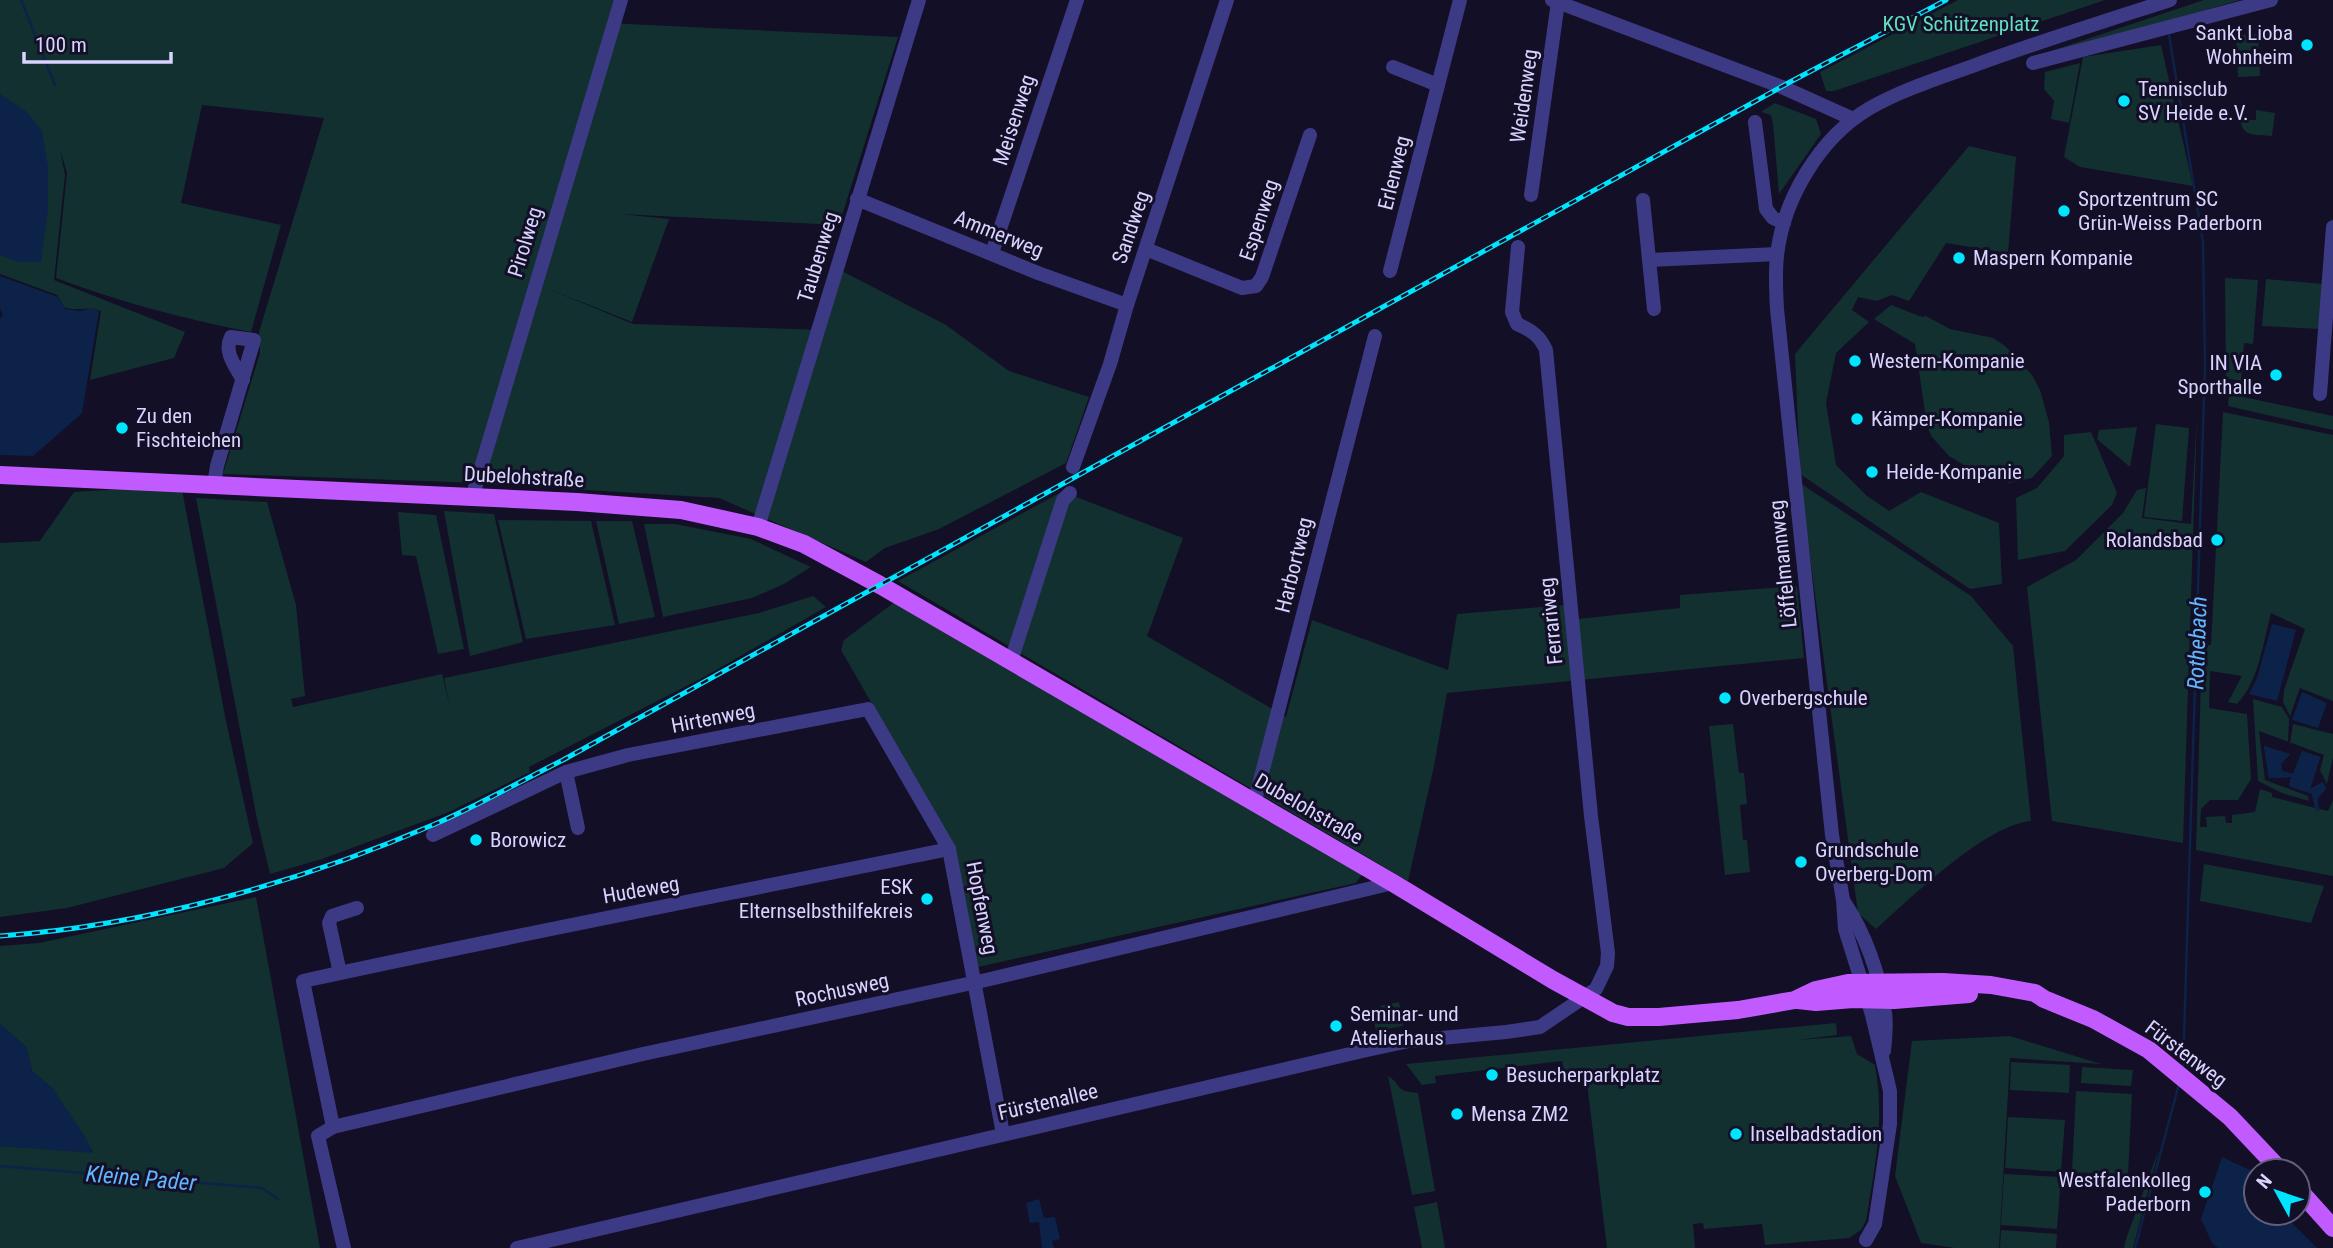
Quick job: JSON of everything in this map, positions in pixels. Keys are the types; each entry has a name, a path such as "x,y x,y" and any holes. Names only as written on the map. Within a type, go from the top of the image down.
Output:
{"main road":[{"name":"Dubelohstraße","path":"0,475 681,510 758,527 804,544 1011,661 1583,997"},
{"name":"Fürstenweg","path":"1583,997 1613,1013 1638,1017 1738,1010 1795,1000 1816,1002 1872,991 1943,982 1991,985 2035,993 2117,1031 2149,1050 2230,1117 2268,1157"},
{"path":"2312,1204 2331,1224"}],"street":[{"name":"Pirolweg","path":"472,498 621,0"},
{"name":"Taubenweg","path":"758,527 919,0"},
{"name":"Meisenweg","path":"992,253 1077,0"},
{"name":"Sandweg","path":"1073,467 1110,364 1227,0"},
{"name":"Erlenweg","path":"1390,271 1460,0"},
{"name":"Löffelmannweg","path":"1866,1240 1875,1224 1890,1124 1890,1091 1876,1038 1872,991 1859,924 1843,900 1832,835 1780,351 1777,254 1784,223 1793,198 1811,167 1853,119 1877,104 2034,44 2169,0"},
{"path":"2033,63 2271,0"},
{"path":"1555,1 1782,87 1853,119"},
{"name":"Weidenweg","path":"1531,195 1555,1"},
{"path":"1392,67 1438,85"},
{"path":"1755,122 1766,209 1773,218 1784,223"},
{"name":"Espenweg","path":"1146,249 1242,288 1256,286 1262,277 1310,135"},
{"name":"Ammerweg","path":"858,199 1127,305"},
{"path":"1643,200 1654,309"},
{"path":"2320,394 2333,227"},
{"name":"Ferrariweg","path":"1518,247 1512,312 1517,324 1541,339 1546,350 1591,816 1608,953 1604,975 1596,989 1583,997"},
{"path":"1650,260 1777,254"},
{"name":"Harbortweg","path":"1254,804 1375,336"},
{"path":"214,485 217,466 243,380"},
{"path":"1011,661 1063,500 1070,493"},
{"name":"Hirtenweg","path":"433,835 566,772 628,755 868,709"},
{"name":"Hopfenweg","path":"868,709 949,849 1003,1134"},
{"path":"566,772 578,828"},
{"name":"Hudeweg","path":"333,1127 303,981 949,849"},
{"path":"1359,891 1374,872"},
{"name":"Rochusweg","path":"333,1127 640,1055 975,983 1393,883"},
{"path":"340,973 329,923 332,916 357,908"},
{"name":"Fürstenallee","path":"517,1248 1392,1044 1540,1027 1583,997"},
{"path":"333,1127 318,1136 344,1248"}],"green space":[{"path":"0,0 614,0 607,23 898,37 839,225 620,214 669,219 632,322 544,287 633,324 825,330 842,271 946,325 1009,371 1089,397 1066,463 939,529 885,548 866,562 719,498 452,482 223,474 260,353 259,332 324,118 202,105 181,203 281,225 251,332 152,309 56,278 67,173 60,149 65,175 54,280 185,332 174,358 90,380 101,311 65,308 57,295 0,274"},
{"name":"KGV Schützenplatz","path":"1958,0 2105,0 1834,91 1826,91 1820,72"},
{"path":"2204,0 2240,0 2046,56 2045,53"},
{"path":"2258,34 2260,76 2238,77 2236,35"},
{"name":"Tennisclub SV Heide e.V.","path":"2161,45 2193,186 2080,167 2064,157 2083,57"},
{"path":"2080,63 2069,123 2051,119 2054,101 2044,89 2045,72"},
{"path":"1775,103 1816,119 1821,134 1779,194 1773,124 1771,115 1761,112"},
{"path":"2256,110 2275,113 2272,136 2251,134 2244,129 2240,119 2256,120"},
{"path":"1969,146 2016,157 2008,253 1946,243 1909,301 1892,295 1877,301 1858,297 1852,310 1869,322 1836,353 1826,403 1836,465 1867,496 1889,511 1921,492 1999,523 2002,584 1970,589 1800,474 1795,354"},
{"path":"2225,278 2258,280 2253,344 2244,343 2241,381 2226,378"},
{"path":"2266,279 2324,284 2319,329 2262,326"},
{"path":"1891,305 1922,317 1926,316 1950,329 1993,338 2005,346 2032,375 2040,390 2049,422 2052,456 2032,478 2009,483 1967,467 1949,456 1932,437 1927,426 1915,344 1874,319"},
{"path":"2229,394 2333,416 2333,430 2228,406"},
{"path":"2223,412 2333,435 2333,701 2300,688 2290,716 2283,702 2284,690 2305,629 2271,613 2255,673 2237,704 2228,702 2242,676 2210,671 2209,708 2247,714 2251,779 2238,800 2210,800 2201,809 2200,827 2207,827 2206,817 2225,816 2226,823 2232,823 2232,815 2255,812 2260,789 2272,793 2272,797 2315,808 2312,794 2289,786 2291,777 2269,778 2264,746 2290,754 2281,764 2282,771 2293,774 2302,751 2320,757 2310,789 2323,782 2326,789 2317,799 2319,809 2328,811 2333,800 2333,876 2196,850 2202,645 2211,645"},
{"path":"2197,413 2183,843 2052,821 2027,587 2076,560 2123,513 2137,490 2146,488 2142,518 2191,524"},
{"path":"2156,424 2189,428 2182,521 2144,517"},
{"path":"2137,427 2130,467 2097,439 2099,430"},
{"path":"2091,432 2117,493 2112,505 2065,551 2018,560 2016,498 2037,488 2064,456 2064,435"},
{"path":"1800,483 1971,596 2013,646 2031,821 1992,835 1971,849 1928,882 1876,929 1858,913"},
{"path":"1067,489 1071,495 1183,538 1147,636 1286,717 1312,620 1448,670 1457,614 1565,605 1568,620 1680,608 1680,595 1797,586 1804,658 1447,693 1408,881 898,581"},
{"path":"182,490 226,721 253,843 224,868 67,908 0,917 0,543 40,541 74,492"},
{"path":"196,498 267,502 296,605 305,696 291,699 293,707 442,674 450,707 444,678 759,613 813,596 826,607 704,677 529,767 530,772 449,812 322,859 270,874 257,819"},
{"path":"444,511 494,514 523,642 470,656"},
{"path":"398,512 436,515 464,649 438,654 416,556 402,555"},
{"path":"498,520 591,521 615,625 526,639"},
{"path":"596,521 632,521 655,617 619,624"},
{"path":"644,524 675,524 751,539 811,567 784,584 752,598 663,617"},
{"path":"896,601 1363,873 1356,883 978,967 955,848 841,650 844,640"},
{"path":"2253,699 2282,707 2289,719 2289,742 2259,731 2265,780 2308,796 2309,801 2282,793 2258,781"},
{"path":"1733,724 1739,773 1744,773 1747,804 1740,805 1743,840 1747,840 1750,872 1725,875 1709,726"},
{"path":"2293,724 2333,734 2333,757 2327,784 2320,770 2324,755 2290,742"},
{"path":"2204,864 2324,886 2311,923 2200,901"},
{"path":"256,897 320,1248 0,1248 0,1146 93,1152 53,1089 32,1071 26,1047 0,1024 0,946 39,943"},
{"path":"1399,1002 1403,1026 1376,1031 1373,1015 1381,1010 1380,1006"},
{"name":"Inselbadstadion","path":"1836,1023 1837,1035 1798,1040 1851,1036 1857,1054 1875,1065 1879,1124 1873,1181 1866,1221 1861,1230 1849,1238 1765,1245 1762,1224 1704,1229 1703,1223 1693,1224 1695,1248 1607,1248 1587,1083 1567,1084 1562,1061 1435,1076 1436,1083 1422,1085 1406,1064"},
{"path":"2010,1036 2101,1064 2010,1058 1999,1248 1955,1248 1921,1243 1895,1176 1912,1041"},
{"path":"2011,1062 2070,1065 2069,1093 2010,1090"},
{"path":"2082,1067 2133,1070 2131,1086 2081,1083"},
{"path":"1388,1076 1401,1089 1418,1093 1435,1191 1412,1195"},
{"path":"2076,1091 2132,1094 2128,1175 2072,1172"},
{"path":"2008,1117 2065,1120 2061,1172 2005,1168"},
{"path":"2159,1149 2133,1248 2124,1248 2126,1239"},
{"path":"2004,1174 2061,1177 2057,1229 2001,1225"},
{"path":"1437,1202 1445,1248 1422,1248 1414,1207"},
{"path":"2001,1230 2057,1234 2056,1248 2000,1248"}],"water":[{"path":"0,94 27,112 42,131 48,167 48,209 41,262 19,262 0,255"},
{"path":"0,276 58,297 65,309 81,311 91,308 99,311 82,413 33,456 0,455 0,319 3,315 0,309"},
{"path":"2272,624 2296,630 2277,701 2249,694 2257,678"},
{"path":"2302,692 2327,703 2318,728 2292,720"},
{"path":"2264,746 2289,754 2281,764 2282,771 2293,774 2302,751 2320,758 2310,789 2323,782 2326,789 2317,799 2319,811 2316,812 2312,794 2289,786 2291,777 2269,778"},
{"path":"0,1024 27,1047 32,1071 53,1089 93,1153 0,1146"},
{"path":"2222,1157 2242,1166 2242,1227 2296,1227 2317,1248 2218,1248 2212,1243 2201,1219"},
{"path":"1039,1199 1044,1218 1055,1217 1060,1239 1052,1241 1054,1248 1042,1248 1039,1222 1030,1223 1026,1203"}],"waterway":[{"path":"21,0 55,85"},
{"name":"Rothebach","path":"2169,35 2203,242 2205,365 2183,1068"},
{"name":"Rothebach","path":"2135,1248 2179,1084"},
{"name":"Kleine Pader","path":"0,1166 262,1188 278,1199"}],"railway":[{"path":"0,936 111,922 222,898 331,865 468,809 563,760 1790,82 1946,0"}],"place":[{"name":"Sankt Lioba Wohnheim","path":"2307,45"},
{"name":"Tennisclub SV Heide e.V.","path":"2124,101"},
{"name":"Sportzentrum SC Grün-Weiss Paderborn","path":"2064,211"},
{"name":"Maspern Kompanie","path":"1959,258"},
{"name":"Western-Kompanie","path":"1855,361"},
{"name":"IN VIA Sporthalle","path":"2276,375"},
{"name":"Kämper-Kompanie","path":"1857,419"},
{"name":"Zu den Fischteichen","path":"122,428"},
{"name":"Heide-Kompanie","path":"1872,472"},
{"name":"Rolandsbad","path":"2217,540"},
{"name":"Overbergschule","path":"1725,698"},
{"name":"Borowicz","path":"476,840"},
{"name":"Grundschule Overberg-Dom","path":"1801,862"},
{"name":"ESK Elternselbsthilfekreis","path":"927,899"},
{"name":"Seminar- und Atelierhaus","path":"1336,1026"},
{"name":"Besucherparkplatz","path":"1492,1075"},
{"name":"Mensa ZM2","path":"1457,1114"},
{"name":"Inselbadstadion","path":"1736,1134"},
{"name":"Westfalenkolleg Paderborn","path":"2205,1192"}]}
